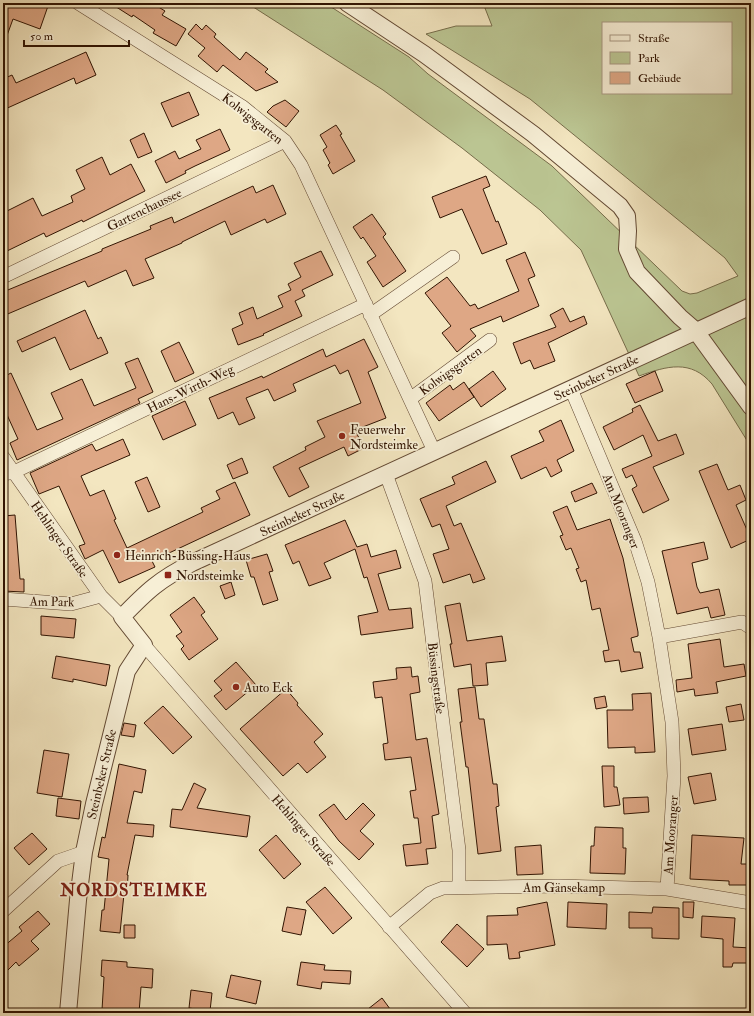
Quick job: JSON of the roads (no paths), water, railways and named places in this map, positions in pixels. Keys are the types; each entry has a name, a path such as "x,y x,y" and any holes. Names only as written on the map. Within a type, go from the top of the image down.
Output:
{"street":[{"name":"Kolwigsgarten","path":"78,3 243,107 285,141 301,165 434,451"},
{"path":"347,3 424,54 533,134 620,206 627,216 627,249 637,272 680,317 695,330 751,407"},
{"name":"Gartenchaussee","path":"3,277 285,141"},
{"path":"368,309 454,257"},
{"name":"Steinbeker Straße","path":"122,617 147,591 168,575 571,389 695,330 751,306"},
{"name":"Hans-Wirth-Weg","path":"8,473 368,309"},
{"name":"Kolwigsgarten","path":"410,399 490,340"},
{"name":"Am Mooranger","path":"571,389 635,541 648,582 659,637 672,722 674,776 667,889"},
{"name":"Hehlinger Straße","path":"3,457 8,473 101,596 122,617"},
{"name":"Büssingstraße","path":"386,474 425,581 459,850 459,888"},
{"name":"Am Park","path":"3,599 71,604 101,596"},
{"path":"122,617 144,646"},
{"path":"659,637 742,622 751,628"},
{"name":"Steinbeker Straße","path":"68,1013 84,852 94,804 127,671 144,646"},
{"name":"Hehlinger Straße","path":"144,646 465,1013"},
{"path":"3,911 58,861 84,852"},
{"name":"Am Gänsekamp","path":"389,927 430,893 443,888 558,886 667,889 751,903"}],"place":[{"name":"Feuerwehr Nordsteimke","path":"342,436"},
{"name":"Heinrich-Büssing-Haus","path":"117,555"},
{"name":"Nordsteimke","path":"168,575"},
{"name":"Auto Eck","path":"236,687"}],"district":[{"name":"NORDSTEIMKE","path":"134,890"}]}
